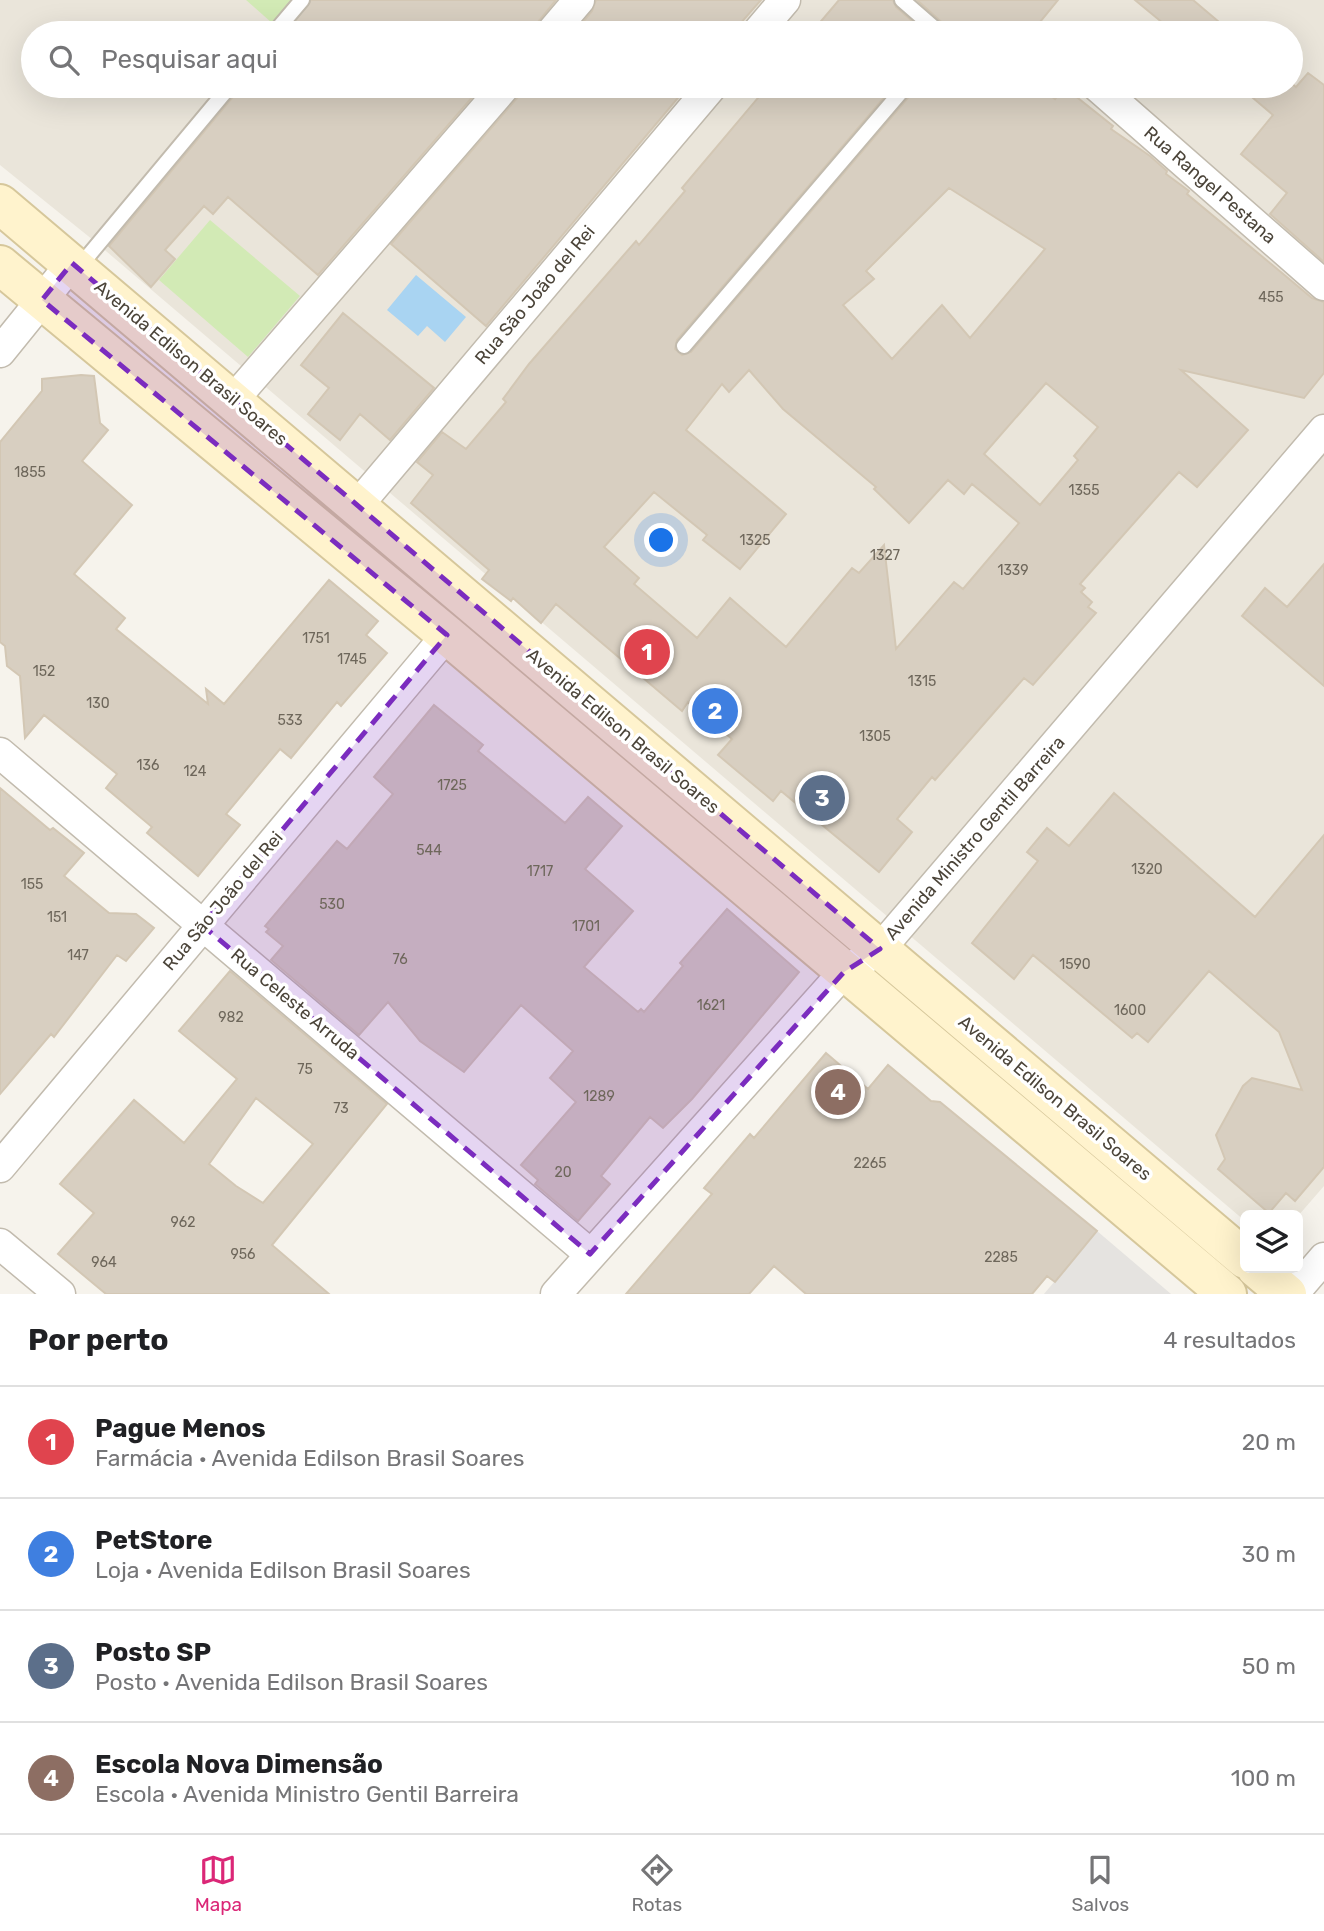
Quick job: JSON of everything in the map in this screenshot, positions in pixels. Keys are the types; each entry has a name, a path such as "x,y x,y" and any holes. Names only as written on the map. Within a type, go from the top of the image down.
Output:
{"main road":[{"name":"Avenida Edilson Brasil Soares","path":"0,204 234,399 1240,1255"},
{"path":"0,265 447,635 1227,1294"},
{"path":"1262,1273 1287,1294"}],"street":[{"path":"561,21 579,0"},
{"path":"767,21 785,0"},
{"path":"234,399 495,98"},
{"name":"Rua São João del Rei","path":"358,505 702,98"},
{"name":"Rua Rangel Pestana","path":"1111,98 1324,285"},
{"path":"0,352 42,300 75,265"},
{"name":"Avenida Ministro Gentil Barreira","path":"556,1294 844,972 880,949 1324,430"},
{"name":"Rua São João del Rei","path":"0,1167 447,635"},
{"name":"Rua Celeste Arruda","path":"0,753 590,1254"},
{"path":"0,1244 60,1294"},
{"path":"1293,1294 1324,1258"}],"lane":[{"path":"284,21 302,0"},
{"path":"902,0 926,21"},
{"path":"75,265 220,98"},
{"path":"684,346 896,98"}],"highlighted area":[{"path":"72,263 880,949 844,972 590,1254 202,925 447,635 42,300"}],"shaded area":[{"path":"0,0 1324,0 1324,1186 1303,1210 1240,1210 1240,1217 93,240 0,165"},
{"path":"1097,1231 1171,1294 1044,1294"}],"green space":[{"path":"246,0 292,0 274,21 270,21"},
{"path":"210,220 300,296 248,357 159,280"}],"water":[{"path":"416,275 466,317 445,342 427,326 418,336 387,310"}],"building":[{"path":"311,0 556,0 539,21 295,21"},
{"path":"596,0 761,0 743,21 584,21"},
{"path":"839,0 893,0 896,7 912,21 821,21"},
{"path":"917,0 1058,0 1041,21 940,21"},
{"path":"1135,0 1193,0 1218,21 1160,21"},
{"path":"1308,73 1324,85 1324,262 1270,214 1287,193 1241,154 1273,115 1253,98 1303,98 1303,79"},
{"path":"232,98 472,98 318,275 228,197 213,214 204,206 165,250 175,259 151,287 109,246"},
{"path":"517,98 678,98 486,326 391,244"},
{"path":"758,98 884,98 677,340 675,349 682,355 691,352 908,98 1078,98 1113,126 1111,129 1150,156 1167,171 1166,174 1189,191 1187,194 1312,298 1324,302 1324,373 1304,398 1181,370 1248,430 1197,487 1179,472 1080,584 1085,588 1081,592 1092,602 1088,607 1096,613 1033,685 1024,678 935,780 932,777 897,819 912,832 879,872 781,791 773,801 718,755 732,739 688,702 682,711 556,604 541,623 513,598 511,601 482,579 489,570 411,503 433,475 417,462 442,432 466,449 506,402 503,399 529,364 636,241 639,245 685,191 682,188","holes":["949,188 1045,249 970,338 942,305 892,359 843,305 874,279 866,271","749,370 783,409 876,487 874,489 909,523 948,480 964,494 972,484 1019,523 963,589 954,582 896,649 884,545 859,573 852,568 786,647 730,598 697,638 634,584 639,578 604,547 654,492 707,535 703,540 740,569 786,514 686,430 722,384 729,392","1046,383 1098,427 1074,456 1078,460 1040,505 984,454"]},
{"path":"343,313 434,388 390,440 360,414 340,440 308,414 329,388 301,365"},
{"path":"94,376 100,423 108,430 82,461 132,505 74,574 125,618 116,629 208,704 206,689 224,704 329,580 378,621 366,635 387,653 341,706 337,702 291,758 280,749 226,814 240,825 198,876 147,833 152,827 106,788 117,774 44,715 25,738 20,676 7,666 5,646 0,642 0,442 42,391 42,379"},
{"path":"1324,564 1324,686 1242,616 1265,588 1287,607"},
{"path":"434,705 483,745 478,751 565,823 588,797 622,826 585,869 633,911 584,967 638,1012 641,1009 644,1012 683,966 680,963 727,909 799,972 692,1099 663,1128 650,1117 601,1176 610,1184 578,1221 535,1184 538,1180 521,1165 576,1102 550,1078 573,1051 521,1005 464,1072 420,1041 388,1002 359,1035 271,960 283,946 266,932 269,929 265,926 337,841 347,849 393,794 374,777"},
{"path":"0,788 50,830 53,828 84,853 64,876 109,913 136,914 154,928 126,961 117,955 54,1037 51,1034 0,1094"},
{"path":"1114,793 1255,917 1324,835 1324,1167 1295,1201 1286,1193 1272,1210 1266,1210 1218,1169 1225,1159 1216,1135 1243,1086 1252,1078 1302,1090 1279,1032 1209,971 1148,1042 1137,1033 1132,1038 1033,955 1014,979 972,943 1038,861 1027,852 1047,828 1069,846"},
{"path":"230,971 387,1104 272,1245 329,1294 106,1294 58,1254 94,1213 60,1184 134,1100 184,1143 237,1079 179,1031","holes":["256,1098 313,1144 263,1203 209,1164"]},
{"path":"826,1053 868,1089 888,1065 931,1101 940,1102 1097,1231 1055,1282 1047,1276 1032,1294 806,1294 774,1266 749,1294 626,1294 712,1194 704,1188 750,1134 754,1138"}],"place":[{"name":"Pague Menos","path":"647,652"},
{"name":"PetStore","path":"715,711"},
{"name":"Posto SP","path":"822,798"},
{"name":"Escola Nova Dimensão","path":"838,1092"}]}
